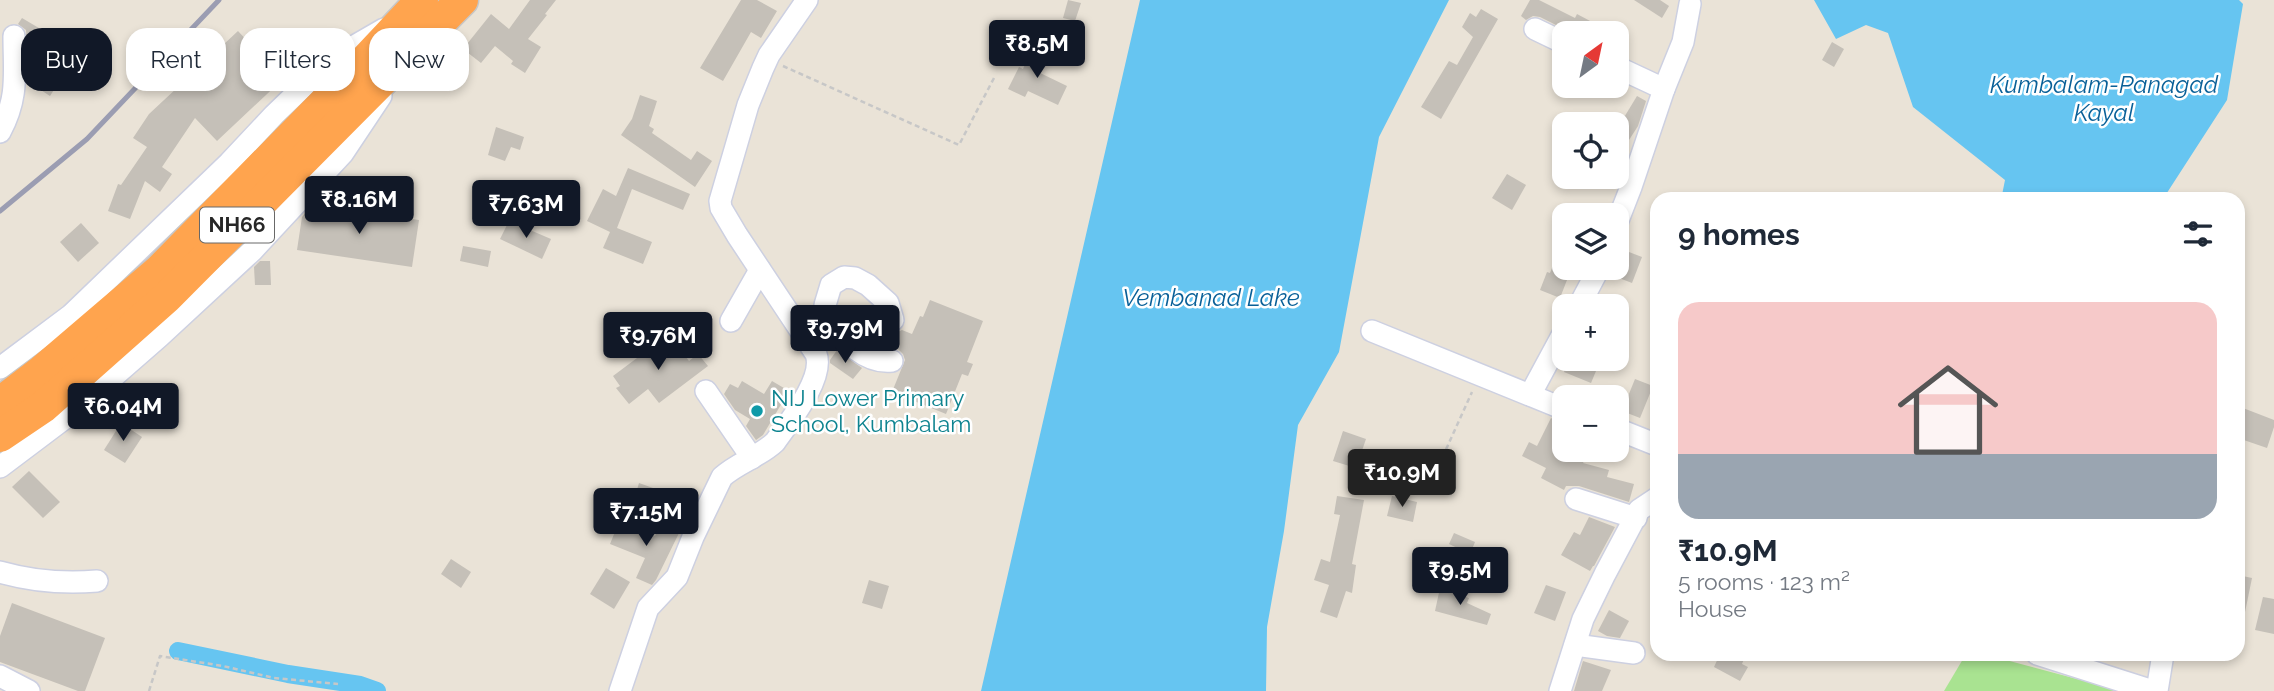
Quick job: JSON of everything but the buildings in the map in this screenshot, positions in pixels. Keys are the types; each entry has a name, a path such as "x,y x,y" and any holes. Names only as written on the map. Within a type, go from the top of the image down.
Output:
{"highway":[{"name":"NH66","path":"433,28 462,0"},
{"name":"NH66","path":"0,403 43,371 159,271 418,4"},
{"name":"NH66","path":"0,436 43,407 167,297 371,91"}],"street":[{"path":"620,691 648,608 677,577 722,477 775,442 814,381 818,369 818,359 721,208 720,201 748,104 768,58 807,0"},
{"path":"0,368 71,315 229,163 332,59 396,22 418,4"},
{"path":"1625,203 1664,89 1683,43 1690,4"},
{"path":"1535,29 1552,37"},
{"path":"0,132 10,114 15,91 13,36"},
{"path":"1629,73 1664,89"},
{"path":"0,467 73,412 252,251 343,153 385,91"},
{"path":"732,321 760,270"},
{"path":"892,361 881,362 863,354 842,336 830,320 825,305 831,285 844,277 855,278 888,303 893,320"},
{"path":"808,342 830,320"},
{"path":"1372,331 1552,404"},
{"path":"1530,396 1552,355"},
{"path":"706,391 752,458"},
{"path":"1629,434 1650,442"},
{"path":"1576,499 1636,518"},
{"path":"1560,691 1583,619 1639,510 1650,503"},
{"path":"0,572 45,581 97,581"},
{"path":"1575,645 1634,653"},
{"path":"2059,661 2155,691 2161,661"},
{"path":"0,676 29,691"}],"path":[{"path":"768,58 960,145 994,78"},
{"path":"1394,484 1399,464 1406,455 1443,456 1479,376"},
{"path":"149,691 160,656 223,666 274,678 338,684"}],"green space":[{"path":"1962,661 2010,661 2122,691 1944,691"}],"water":[{"name":"Vembanad Lake","path":"1140,0 1449,0 1379,137 1339,352 1298,425 1284,531 1267,627 1266,691 981,691"},
{"name":"Kumbalam-Panagad Kayal","path":"1814,0 2239,0 2243,4 2227,100 2168,192 2003,192 2005,180 1913,107 1888,33 1866,25 1836,39"}],"waterway":[{"path":"178,651 288,674 360,685 377,691"}],"railway":[{"path":"0,211 87,139 219,0"}],"place":[{"name":"NIJ Lower Primary School, Kumbalam","path":"757,411"}]}
